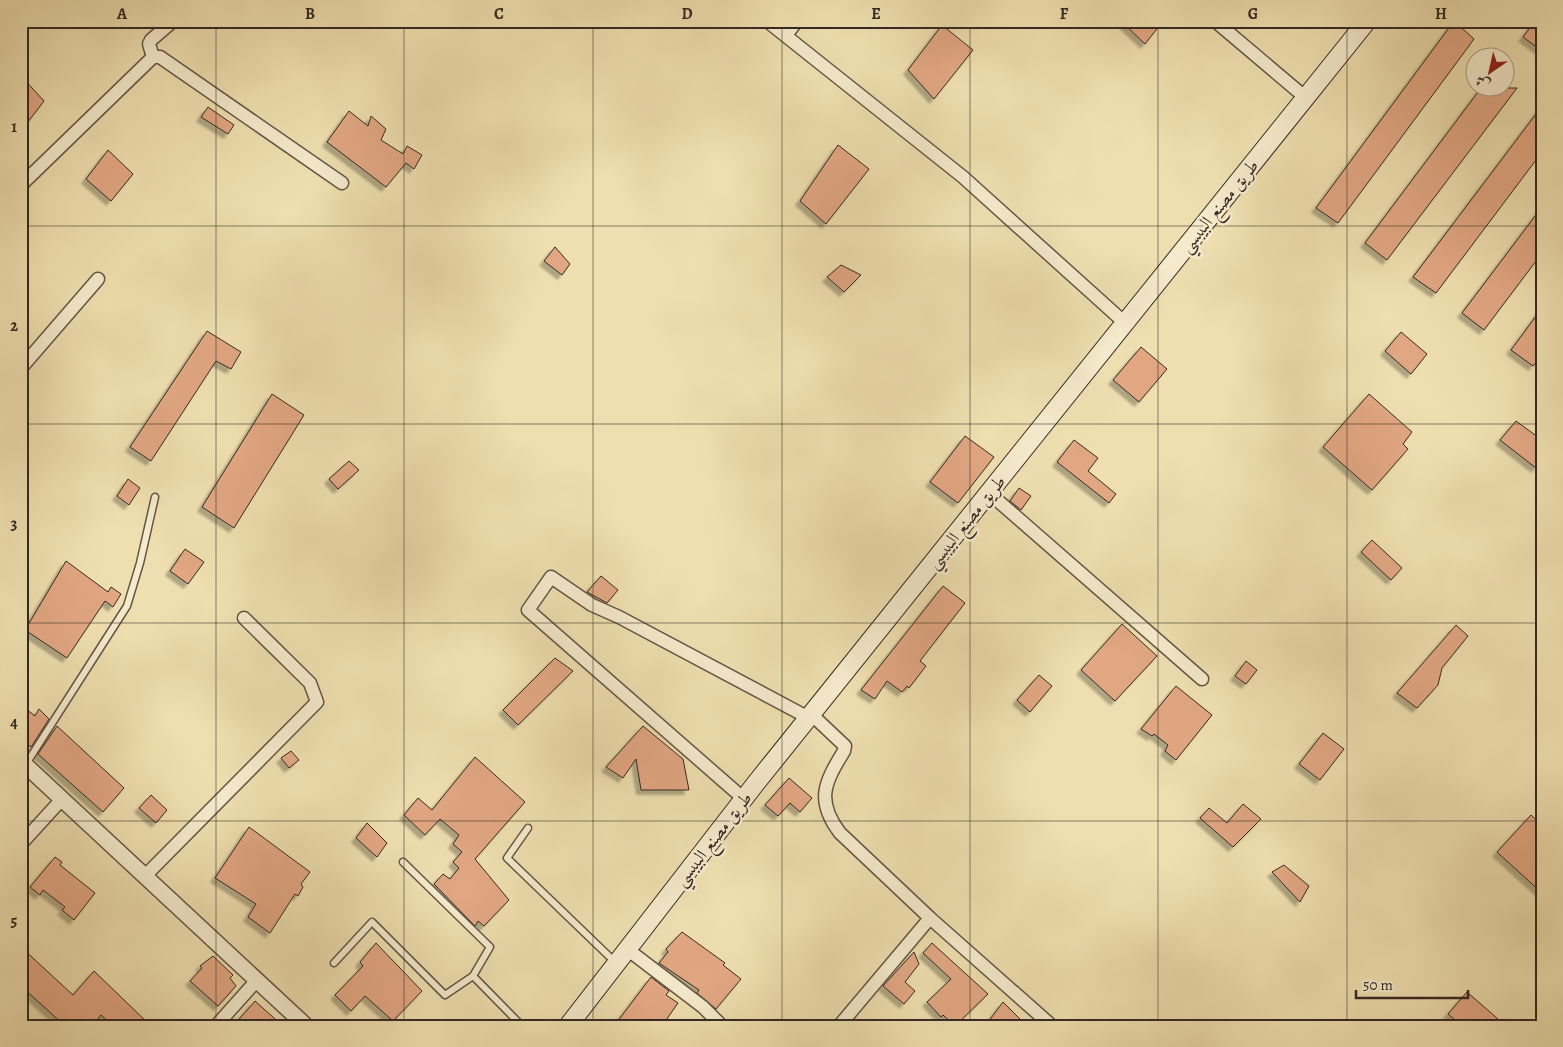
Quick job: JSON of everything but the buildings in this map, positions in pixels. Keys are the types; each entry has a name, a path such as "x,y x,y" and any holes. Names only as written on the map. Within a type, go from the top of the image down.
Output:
{"main road":[{"name":"طريق مصنع البيبسي","path":"568,1026 744,798 1367,21"}],"street":[{"path":"153,56 149,44 151,40 173,21"},
{"path":"767,21 963,178 1125,323"},
{"path":"786,35 797,21"},
{"path":"1215,21 1306,98"},
{"path":"153,56 160,57 342,183"},
{"path":"21,184 153,56"},
{"path":"21,368 98,279"},
{"path":"989,493 1202,679"},
{"path":"744,798 528,610 551,577 592,605 619,617 810,716 845,746 844,752 825,786 833,823 840,833 930,918 1052,1026"},
{"path":"145,876 317,702 310,683 244,618"},
{"path":"23,763 306,1026"},
{"path":"21,844 62,799"},
{"path":"839,1026 930,918"},
{"path":"627,949 703,1007 722,1026"},
{"path":"216,1026 257,980"}],"lane":[{"path":"23,763 127,606 140,563 155,496"},
{"path":"528,828 507,858 616,963"},
{"path":"334,963 372,922 445,995 473,976 490,947 403,862"},
{"path":"473,976 522,1026"}]}
